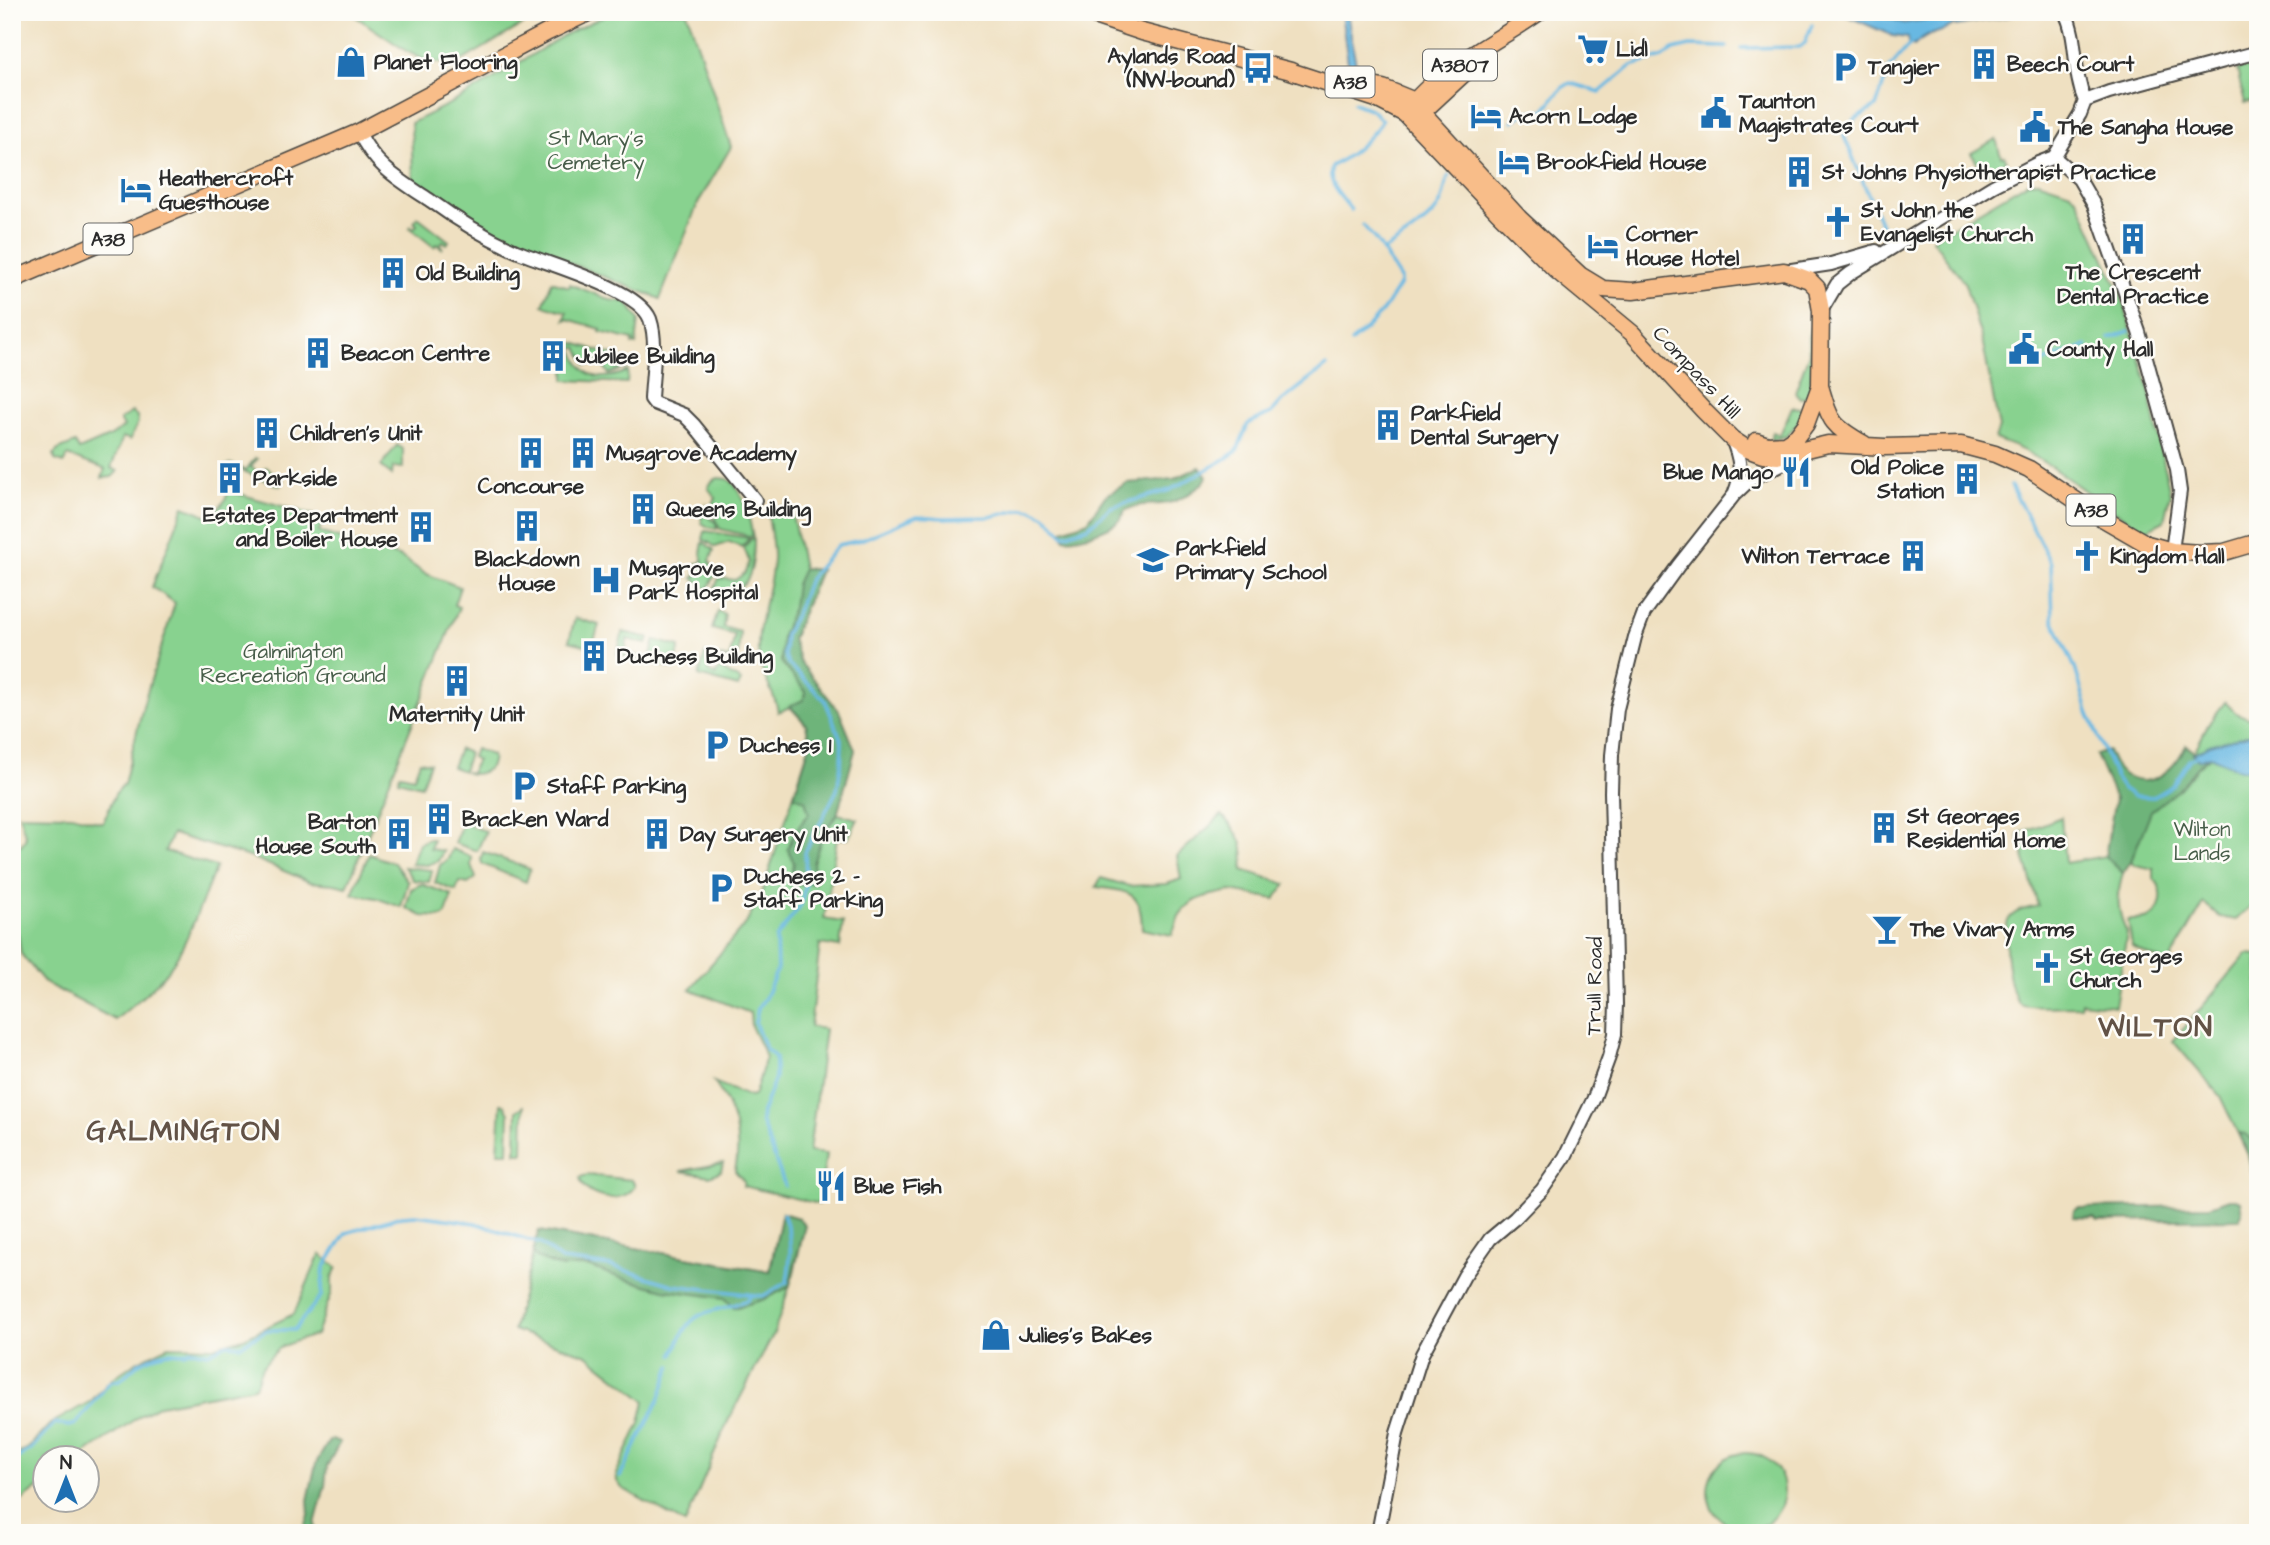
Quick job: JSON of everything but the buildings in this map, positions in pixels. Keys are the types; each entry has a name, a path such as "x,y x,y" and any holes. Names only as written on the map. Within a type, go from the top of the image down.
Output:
{"main road":[{"name":"A38","path":"12,280 359,132 590,12"},
{"name":"A38","path":"1082,12 1131,29 1284,69 1399,93 1497,211 1557,271 1632,333"},
{"name":"A3807","path":"1414,112 1423,91 1441,76 1539,12"},
{"name":"A38","path":"1414,112 1519,218 1580,275 1603,289 1626,291 1784,271 1809,279 1817,288 1821,311 1820,386 1817,424 1805,450"},
{"name":"A38","path":"1626,291 1621,303 1621,313 1632,333"},
{"name":"Compass Hill","path":"1632,333 1732,439"},
{"name":"A38","path":"1820,386 1832,422 1867,446"},
{"name":"A38","path":"1703,410 1753,440 1768,445 1785,444 1797,436 1806,424 1820,386"},
{"name":"A38","path":"1732,439 1747,449 1778,456 1828,444 1885,447 1962,445 2029,468 2147,544 2172,551 2224,552 2258,542"}],"street":[{"path":"2065,12 2074,34 2077,77 2085,101"},
{"path":"1821,311 1837,284 1890,247 1993,186 2054,157 2085,101 2109,92 2258,52"},
{"path":"359,132 367,149 391,175 458,220 516,251 608,286 640,304 650,319 652,332 653,403 684,415 755,500"},
{"path":"2054,157 2082,182 2094,205 2139,332 2177,470 2180,491 2172,551"},
{"path":"1784,271 1831,264 1890,247"},
{"name":"Trull Road","path":"1732,439 1741,465 1740,479 1734,495"},
{"name":"Trull Road","path":"1378,1533 1396,1433 1427,1344 1464,1276 1490,1239 1514,1220 1566,1157 1594,1098 1609,1057 1615,1034 1611,792 1613,733 1635,637 1644,613 1734,495 1751,479 1767,469 1795,459 1805,450"}],"green space":[{"path":"349,12 544,12 460,62 437,63 426,61 406,51"},
{"name":"St Mary's Cemetery","path":"612,12 687,12 731,147 698,203 660,299 502,236 476,223 413,179 411,123 465,96 566,34"},
{"path":"2258,64 2258,103 2245,103 2237,70"},
{"path":"1996,139 2001,157 2004,156 2007,161 1984,175 1971,153"},
{"name":"County Hall","path":"2038,181 2071,192 2078,200 2120,292 2148,385 2170,494 2164,521 2147,530 2030,454 1995,439 1999,428 1983,344 1965,284 1932,239 2028,182"},
{"path":"418,217 449,241 447,244 443,241 440,244 443,249 437,244 434,247 410,228 417,225 414,222"},
{"path":"552,281 569,287 570,284 610,300 627,302 639,320 636,345 632,344 633,340 565,320 567,312 543,305"},
{"path":"1813,321 1811,392 1807,397 1800,398 1795,392 1809,353 1808,337"},
{"path":"568,341 628,360 628,367 609,374 598,360 587,365 578,348 571,348"},
{"path":"566,350 574,351 583,368 595,376 610,377 628,371 627,383 565,380"},
{"path":"1792,407 1800,408 1805,414 1787,436 1770,440 1773,432 1780,435"},
{"path":"132,412 137,416 138,422 130,440 123,437 111,468 118,471 112,477 102,478 105,469 68,456 64,463 55,460 54,454 58,450 75,443 79,450 111,436 124,427 120,420"},
{"path":"397,445 403,449 403,468 393,467 392,475 381,466"},
{"path":"255,458 257,459 251,467 260,474 266,467 283,480 280,486 228,465 246,470"},
{"path":"1200,467 1207,477 1184,497 1167,503 1135,506 1125,511 1115,523 1101,530 1076,538 1064,538 1063,530 1088,521 1105,496 1127,483 1174,479"},
{"path":"718,478 728,479 739,490 753,537 720,529 710,509 716,498 708,488 712,481"},
{"name":"Galmington Recreation Ground","path":"229,491 317,516 322,521 319,532 401,557 424,573 460,587 454,605 459,607 347,887 310,882 253,858 172,834 165,851 216,867 173,963 150,990 115,1020 45,983 21,954 18,934 12,934 12,848 21,845 26,838 19,814 72,815 103,823 115,794 124,784 144,702 175,603 152,587 184,506 211,517 224,502"},
{"path":"790,504 803,568 820,570 792,639 800,662 839,711 855,750 837,814 858,819 848,839 837,838 824,919 843,922 840,947 820,944 810,1027 825,1029 809,1152 826,1154 819,1204 743,1186 744,1181 735,1171 735,1125 727,1103 714,1082 750,1097 754,1096 766,1057 751,1026 750,1013 690,989 747,922 764,887 810,744 806,724 790,707 778,712 761,668 758,651 773,560 768,512"},
{"path":"706,505 708,516 716,523 717,529 702,523 701,514"},
{"path":"705,531 749,538 742,547 729,542 716,547 703,539"},
{"path":"754,539 753,561 748,579 735,590 713,591 719,578 735,580 745,573 749,561 744,548"},
{"path":"703,542 714,550 710,561 715,575 708,590 693,578 697,575 695,564 703,562"},
{"path":"803,569 820,570 792,639 800,662 839,711 855,750 837,815 824,832 813,863 815,883 789,885 794,863 788,849 794,833 809,813 805,800 794,796 810,744 806,724 790,706 803,700 806,692 781,662 782,636 793,607 796,584"},
{"path":"718,611 725,615 723,627 740,632 738,656 733,661 713,656 712,659 719,660 717,664 710,665 708,671 715,675 720,669 741,681 738,687 699,676 705,654 729,659 735,635 712,629"},
{"path":"575,618 599,625 592,647 569,641"},
{"path":"623,632 649,638 647,644 627,639 626,653 643,657 642,661 617,654"},
{"path":"655,640 680,647 674,669 649,662"},
{"name":"Wilton Lands","path":"2225,702 2236,713 2258,722 2258,899 2236,920 2220,917 2204,903 2168,964 2132,947 2128,920 2150,918 2159,908 2161,898 2160,887 2154,879 2154,869 2136,865 2131,861 2150,811 2180,788 2208,758 2193,754 2209,723"},
{"path":"2186,745 2193,754 2210,756 2180,788 2151,811 2131,861 2123,873 2105,856 2115,799 2096,755 2108,751 2119,771 2129,778 2149,780 2167,771"},
{"path":"459,749 469,753 463,771 452,767"},
{"path":"475,749 492,755 491,765 480,773 470,773 477,760 472,757"},
{"path":"420,761 430,763 421,786 398,780 400,774 414,777"},
{"path":"466,814 473,817 470,826 486,831 477,851 454,843"},
{"path":"1222,815 1242,845 1243,870 1286,884 1275,899 1231,891 1207,896 1185,908 1172,935 1142,929 1136,900 1126,892 1096,887 1101,878 1129,886 1167,884 1181,879 1177,856"},
{"path":"2061,817 2065,863 2105,856 2123,873 2119,903 2127,933 2115,1006 2081,1002 2080,1006 2025,1006 2016,999 2013,989 2006,949 2009,919 2022,910 2038,906 2018,834"},
{"path":"433,839 430,849 443,851 438,861 427,865 411,864 419,843"},
{"path":"452,849 472,857 471,865 476,878 468,884 459,882 456,891 435,883 440,865 448,859"},
{"path":"483,852 530,869 526,882 482,864"},
{"path":"369,854 394,863 408,882 401,907 376,898 352,894"},
{"path":"404,867 432,870 429,882 413,880"},
{"path":"421,884 452,895 446,914 442,917 422,916 406,908 411,889"},
{"path":"2247,954 2258,955 2258,1198 2248,1155 2220,1096 2173,1041"},
{"path":"501,1104 505,1105 509,1113 508,1152 498,1152"},
{"path":"524,1106 523,1153 516,1153 517,1111"},
{"path":"2239,1133 2246,1134 2258,1145 2258,1198 2248,1155"},
{"path":"723,1163 721,1171 710,1176 681,1171"},
{"path":"588,1175 632,1180 635,1185 623,1196 605,1198 589,1191 583,1185 580,1177"},
{"path":"2229,1199 2240,1201 2242,1213 2239,1219 2097,1221 2094,1218 2073,1217 2074,1210 2078,1208 2210,1206"},
{"path":"782,1213 798,1218 805,1225 794,1273 774,1333 727,1423 685,1524 622,1488 617,1481 616,1474 640,1423 645,1401 587,1355 513,1330 539,1231 769,1272"},
{"path":"782,1213 798,1218 805,1225 789,1287 762,1300 734,1308 725,1298 664,1290 587,1266 560,1267 536,1258 533,1252 539,1231 770,1272"},
{"path":"320,1254 337,1267 332,1278 332,1292 316,1335 292,1342 274,1353 261,1369 254,1387 160,1405 99,1444 32,1444 32,1493 12,1508 12,1458 30,1446 50,1424 91,1401 113,1378 138,1361 169,1346 213,1347 244,1338 294,1314"},
{"path":"329,1441 340,1442 327,1466 315,1524 316,1533 303,1533 309,1515 308,1500 316,1463"},
{"path":"1739,1453 1753,1453 1767,1459 1778,1470 1784,1491 1781,1506 1773,1518 1753,1529 1739,1529 1725,1523 1714,1512 1708,1498 1708,1484 1714,1470 1725,1459"}],"water":[{"path":"1341,12 1347,12 1357,71 1349,70"},
{"path":"1838,12 1871,12 1904,23 1978,12 2018,12 2011,16 1956,26 1954,24 1925,37 1914,46 1908,43 1908,38 1893,36"},
{"path":"2258,732 2258,768 2240,770 2210,756 2198,760 2193,754 2209,745"}],"waterway":[{"path":"1741,48 1800,47 1805,43 1812,25"},
{"path":"1884,232 1844,136 1852,122 1876,107 1888,70 1912,42"},
{"path":"1513,121 1527,112 1544,110 1562,88 1570,83 1600,92 1631,66 1663,57 1673,50 1690,46 1727,47"},
{"path":"1351,210 1332,184 1331,166 1359,146 1382,121 1372,110 1354,103"},
{"path":"1383,251 1430,217 1442,201 1449,176"},
{"path":"1351,342 1378,316 1400,284 1400,279 1378,243 1363,225"},
{"path":"2110,338 2129,331"},
{"path":"2038,364 2087,346"},
{"path":"785,1186 761,1121 775,1078 775,1057 765,1048 755,1023 758,1008 777,970 776,938 801,905 806,881 805,852 837,790 842,742 825,700 788,664 784,654 785,635 809,579 838,545 861,540 917,516 990,517 1024,509 1047,517 1064,535 1088,527 1111,507 1170,490 1237,451 1248,424 1271,413 1282,401 1327,366"},
{"path":"2011,486 2051,563 2053,619 2075,668 2088,712 2115,777 2123,789 2134,796 2153,797 2173,785 2189,760 2195,757"},
{"path":"12,1462 31,1449 55,1423 69,1426 76,1424 110,1382 120,1380 139,1363 156,1355 192,1350 208,1353 227,1344 241,1345 267,1330 294,1330 321,1296 324,1268 346,1233 402,1216 416,1215 475,1223 541,1244 561,1260 611,1266 673,1285 763,1296 787,1282 790,1248 783,1214"},
{"path":"673,1355 680,1338 694,1319 749,1299 750,1295"},
{"path":"620,1477 659,1400 671,1366"}],"place":[{"name":"Lidl","path":"1593,49"},
{"name":"Planet Flooring","path":"351,62"},
{"name":"Beech Court","path":"1984,64"},
{"name":"Tangier","path":"1845,67"},
{"name":"Aylands Road (NW-bound)","path":"1258,68"},
{"name":"Taunton Magistrates Court","path":"1716,113"},
{"name":"Acorn Lodge","path":"1486,116"},
{"name":"The Sangha House","path":"2035,127"},
{"name":"Brookfield House","path":"1514,162"},
{"name":"St Johns Physiotherapist Practice","path":"1799,172"},
{"name":"Heathercroft Guesthouse","path":"136,190"},
{"name":"St John the Evangelist Church","path":"1838,222"},
{"name":"The Crescent Dental Practice","path":"2133,239"},
{"name":"Corner House Hotel","path":"1603,246"},
{"name":"Old Building","path":"393,273"},
{"name":"County Hall","path":"2024,349"},
{"name":"Beacon Centre","path":"318,353"},
{"name":"Jubilee Building","path":"553,356"},
{"name":"Parkfield Dental Surgery","path":"1388,425"},
{"name":"Children's Unit","path":"267,433"},
{"name":"Concourse","path":"531,453"},
{"name":"Musgrove Academy","path":"583,453"},
{"name":"Blue Mango","path":"1796,472"},
{"name":"Parkside","path":"230,478"},
{"name":"Old Police Station","path":"1967,479"},
{"name":"Queens Building","path":"643,509"},
{"name":"Blackdown House","path":"527,526"},
{"name":"Estates Department and Boiler House","path":"421,527"},
{"name":"Wilton Terrace","path":"1913,556"},
{"name":"Kingdom Hall","path":"2087,556"},
{"name":"Parkfield Primary School","path":"1153,560"},
{"name":"Musgrove Park Hospital","path":"606,580"},
{"name":"Duchess Building","path":"594,656"},
{"name":"Maternity Unit","path":"457,681"},
{"name":"Duchess 1","path":"717,745"},
{"name":"Staff Parking","path":"524,786"},
{"name":"Bracken Ward","path":"439,819"},
{"name":"St Georges Residential Home","path":"1884,828"},
{"name":"Barton House South","path":"399,834"},
{"name":"Day Surgery Unit","path":"657,834"},
{"name":"Duchess 2 - Staff Parking","path":"721,888"},
{"name":"The Vivary Arms","path":"1887,929"},
{"name":"St Georges Church","path":"2047,968"},
{"name":"Blue Fish","path":"831,1186"},
{"name":"Julies's Bakes","path":"996,1335"}],"district":[{"name":"WILTON","path":"2156,1026"},
{"name":"GALMINGTON","path":"184,1130"}]}
